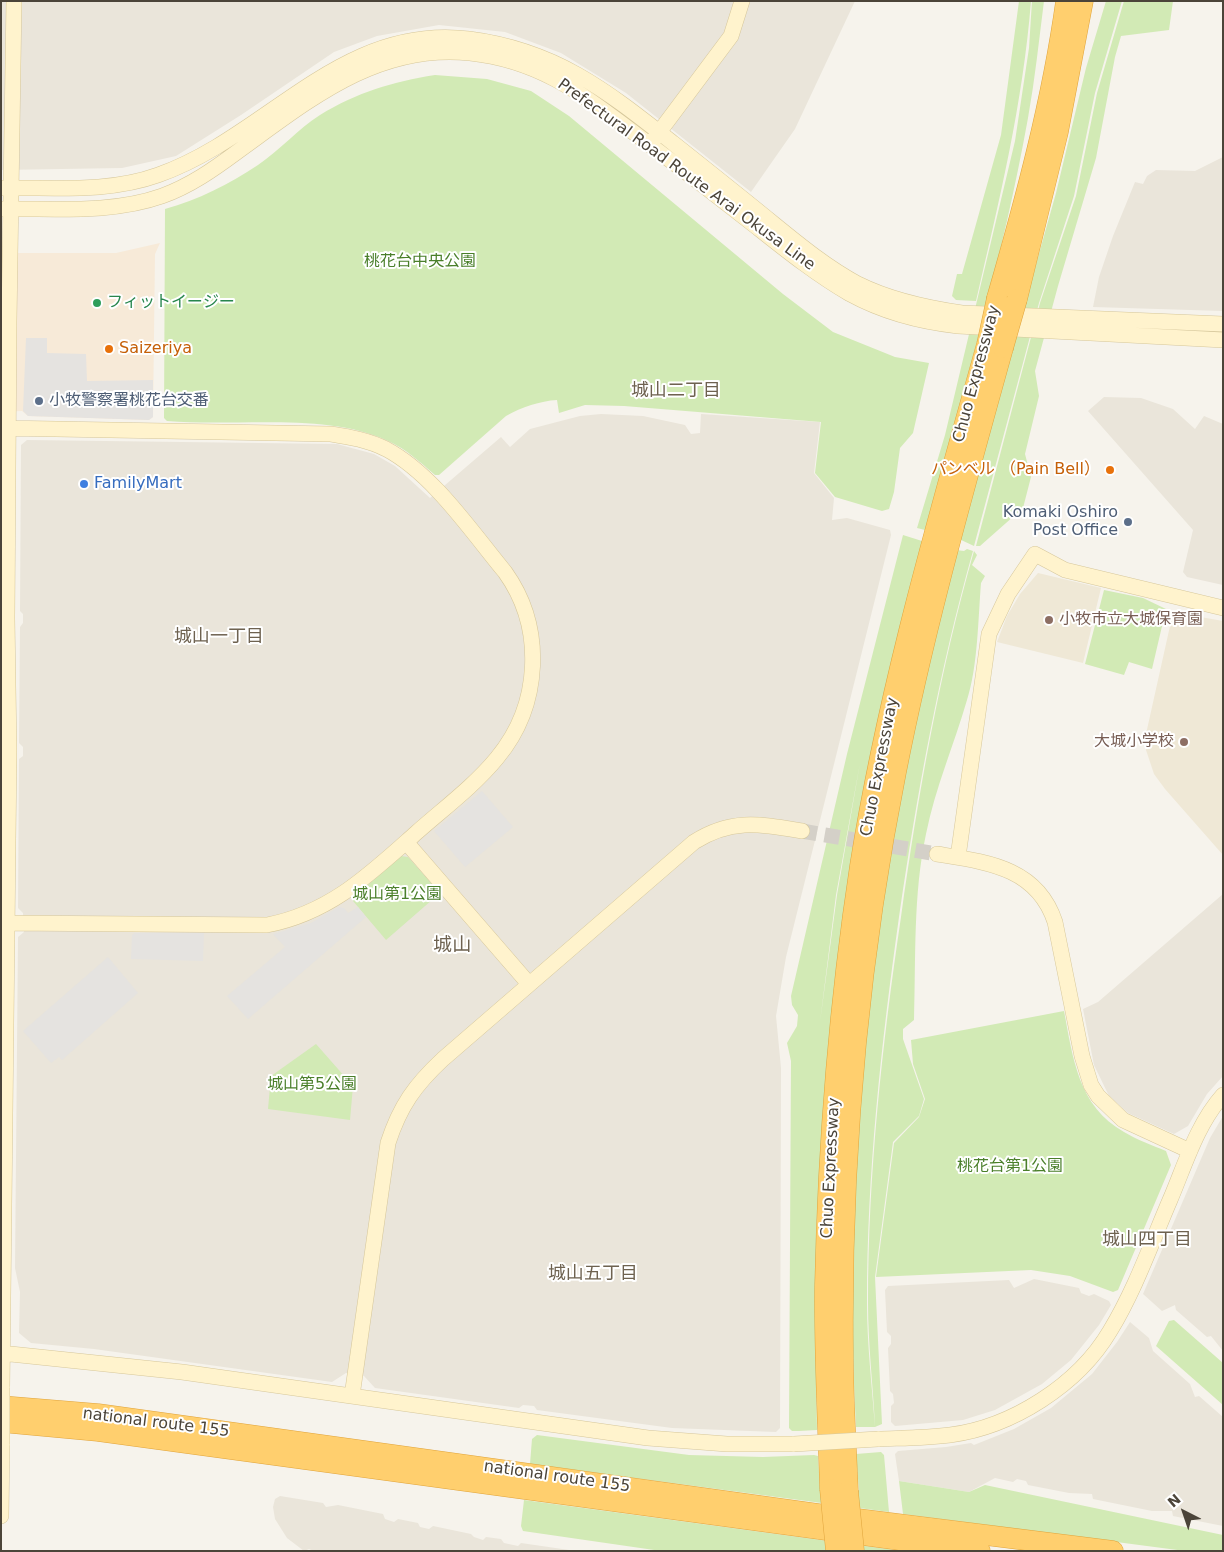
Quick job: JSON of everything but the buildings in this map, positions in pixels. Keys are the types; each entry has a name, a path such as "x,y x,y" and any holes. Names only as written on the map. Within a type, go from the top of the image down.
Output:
{"highway":[{"name":"Chuo Expressway","path":"1007,299 1023,207 1042,126 1066,1"},
{"name":"Chuo Expressway","path":"836,1551 839,1490 826,1305 828,1216 838,1052 860,865 897,678 935,529 995,346 1007,299 1058,132 1083,1"},
{"name":"national route 155","path":"2,1397 98,1414 818,1514 1113,1551"},
{"name":"national route 155","path":"1,1422 98,1431 980,1551"},
{"name":"Chuo Expressway","path":"839,1490 854,1551"}],"street":[{"path":"1,1516 6,923 6,188 14,1"},
{"path":"654,138 731,36 742,1"},
{"name":"Prefectural Road Route Arai Okusa Line","path":"6,188 89,189 157,176 199,157 313,82 358,56 395,44 441,38 486,42 539,55 597,84 654,138 805,264 851,294 902,315 932,323 958,326 1223,340"},
{"name":"Prefectural Road Route Arai Okusa Line","path":"6,209 95,209 143,202 163,196 209,172 314,96 340,80 381,62 422,54 467,53 504,59 533,67 561,80 654,138 813,255 857,283 882,294 935,309 962,313 1223,324"},
{"path":"5,428 331,434 356,438 385,449 410,465 435,489 515,585 530,628 533,671 524,712 504,748 484,772 341,897 305,915 267,925 6,923"},
{"path":"958,857 989,634 1004,601 1035,554 1065,570 1223,608"},
{"path":"352,1396 388,1143 394,1124 412,1090 427,1074 681,852 710,832 726,827 760,824 802,831"},
{"path":"406,842 529,984"},
{"path":"937,854 1008,869 1038,891 1051,911 1055,922 1082,1056 1091,1085 1098,1096 1122,1120 1190,1152"},
{"path":"2,1353 182,1372 648,1438 727,1444 794,1444 951,1435 996,1423 1044,1398 1071,1378 1110,1332 1126,1302 1203,1124 1223,1095"}],"shaded area":[{"path":"1,1 855,1 795,129 751,192 626,93 561,53 505,32 439,25 377,36 334,52 176,156 122,168 1,170"},
{"path":"1223,157 1223,311 1093,307 1099,277 1135,182 1143,184 1147,176 1156,170 1195,171"},
{"path":"160,243 155,254 153,417 149,420 28,416 22,411 1,412 1,253 116,253"},
{"path":"26,338 47,338 47,353 86,354 87,381 153,380 153,417 149,420 28,416 23,411"},
{"path":"1104,397 1141,398 1173,409 1195,429 1204,416 1223,424 1223,585 1187,577 1183,572 1193,530 1088,411"},
{"path":"601,414 643,416 685,425 691,434 700,433 701,414 820,422 814,473 834,498 832,520 847,518 890,530 891,535 786,957 776,1016 781,1068 780,1428 776,1432 672,1428 537,1410 534,1406 523,1405 519,1408 375,1388 364,1376 346,1373 332,1382 94,1349 31,1343 19,1333 20,1292 15,1268 18,937 24,932 23,913 18,908 19,759 23,756 23,747 19,743 20,627 23,623 23,614 20,611 21,445 27,440 337,444 374,454 395,466 430,498 501,437 510,447 530,429 580,416"},
{"name":"小牧市立大城保育園","path":"1038,573 1101,588 1083,663 997,642 1007,616 1020,594"},
{"name":"大城小学校","path":"1178,613 1223,621 1223,855 1154,774 1146,750 1146,734 1172,617"},
{"path":"482,791 513,827 465,867 434,831"},
{"path":"1223,894 1223,1076 1207,1094 1188,1126 1174,1134 1128,1113 1109,1096 1094,1065 1083,1009 1098,1002"},
{"path":"339,907 344,908 348,913 358,907 366,917 248,1019 227,996 285,947 273,934 311,923"},
{"path":"135,933 204,933 203,961 131,959 132,935"},
{"path":"108,957 138,993 62,1060 59,1057 51,1063 23,1031"},
{"path":"1223,1116 1223,1351 1211,1336 1207,1337 1176,1310 1175,1305 1162,1311 1143,1294 1210,1138"},
{"path":"1034,1279 1079,1288 1081,1293 1089,1296 1094,1294 1109,1301 1111,1305 1099,1325 1071,1360 1042,1384 995,1410 963,1420 895,1426 891,1422 891,1406 894,1403 893,1394 890,1391 888,1348 891,1344 891,1336 887,1332 885,1290 888,1286 1009,1280 1014,1288"},
{"path":"1130,1322 1149,1338 1153,1351 1190,1384 1195,1397 1199,1396 1223,1417 1223,1526 1173,1516 1172,1511 1152,1511 1093,1499 1092,1494 1069,1493 1028,1485 1026,1481 1017,1479 1013,1482 995,1478 969,1492 899,1481 895,1454 898,1451 971,1443 974,1445 1014,1429 1051,1408 1092,1374"},
{"path":"280,1496 323,1503 326,1507 338,1505 383,1514 385,1519 394,1522 398,1519 418,1523 420,1527 429,1529 433,1526 471,1534 483,1540 486,1537 501,1539 504,1543 518,1546 521,1543 576,1551 314,1551 309,1549 304,1551 287,1538 275,1519 273,1507 275,1499"}],"green space":[{"path":"1019,1 1031,1 1016,115 1001,189 976,301 956,300 952,296 957,274 962,274 1001,135"},
{"path":"1032,1 1044,1 1033,89 1018,170 981,325 925,530 917,528 945,435 1015,141 1029,48"},
{"path":"1106,1 1122,1 1095,93 1074,196 1039,303 974,546 959,539 1056,193 1086,68"},
{"path":"1124,1 1173,1 1169,30 1121,36 1115,57 1096,158 1035,371 1039,396 1025,454 1031,477 1023,508 980,546 976,546 1040,303 1076,196 1097,93"},
{"name":"桃花台中央公園","path":"435,75 487,79 531,91 569,116 783,294 833,332 895,357 929,363 913,433 900,448 894,492 889,509 882,511 835,497 815,473 821,422 624,406 585,405 559,413 557,400 531,405 506,416 439,475 435,475 413,456 395,444 364,432 338,426 280,422 167,421 164,418 165,209 213,191 236,179 266,159 320,115 348,100 376,89"},
{"path":"903,535 922,541 819,1211 817,1211 815,1306 817,1430 792,1431 789,1428 791,1061 787,1043 797,1026 798,1015 792,1005 791,996 847,754","holes":["860,763 837,895 820,1022 836,895"]},
{"path":"967,549 973,551 939,687 930,733 913,825 892,965 876,1109 869,1206 867,1318 875,1427 856,1427 852,1296 855,1164 864,1033 872,968 888,858 915,726 956,550 964,551"},
{"path":"974,551 977,555 972,565 985,576 981,583 977,642 971,687 930,817 919,880 914,1020 903,1029 903,1039 924,1099 919,1116 893,1142 875,1277 882,1424 875,1427 868,1318 869,1255 873,1158 882,1061 908,871 931,733 940,687"},
{"path":"1104,590 1143,598 1166,609 1152,669 1129,662 1124,675 1085,664"},
{"name":"城山第1公園","path":"401,856 408,857 440,893 386,940 353,901 354,897"},
{"name":"桃花台第1公園","path":"1064,1011 1080,1079 1096,1109 1124,1132 1166,1151 1171,1165 1118,1290 1113,1292 1070,1276 1031,1270 876,1277 894,1143 919,1117 925,1099 913,1064 911,1040"},
{"name":"城山第5公園","path":"316,1044 353,1086 350,1120 268,1109 271,1076"},
{"path":"1174,1320 1223,1363 1223,1405 1156,1346 1169,1321"},
{"path":"537,1435 689,1455 763,1457 814,1455 818,1456 820,1488 859,1491 856,1454 881,1452 884,1455 889,1512 530,1464 532,1439"},
{"path":"899,1481 969,1492 985,1485 1223,1535 1223,1551 1185,1551 903,1514"},
{"path":"524,1500 895,1551 661,1551 523,1531 521,1526"}],"tunnel":[{"path":"802,831 937,854"}],"place":[{"name":"フィットイージー","path":"97,303"},
{"name":"Saizeriya","path":"109,349"},
{"name":"小牧警察署桃花台交番","path":"39,401"},
{"name":"パンベル （Pain Bell）","path":"1110,470"},
{"name":"FamilyMart","path":"84,484"},
{"name":"Komaki Oshiro Post Office","path":"1128,522"},
{"name":"小牧市立大城保育園","path":"1049,620"},
{"name":"大城小学校","path":"1184,742"}],"district":[{"name":"城山二丁目","path":"676,391"},
{"name":"城山一丁目","path":"219,637"},
{"name":"城山","path":"452,946"},
{"name":"城山四丁目","path":"1147,1240"},
{"name":"城山五丁目","path":"593,1274"}]}
